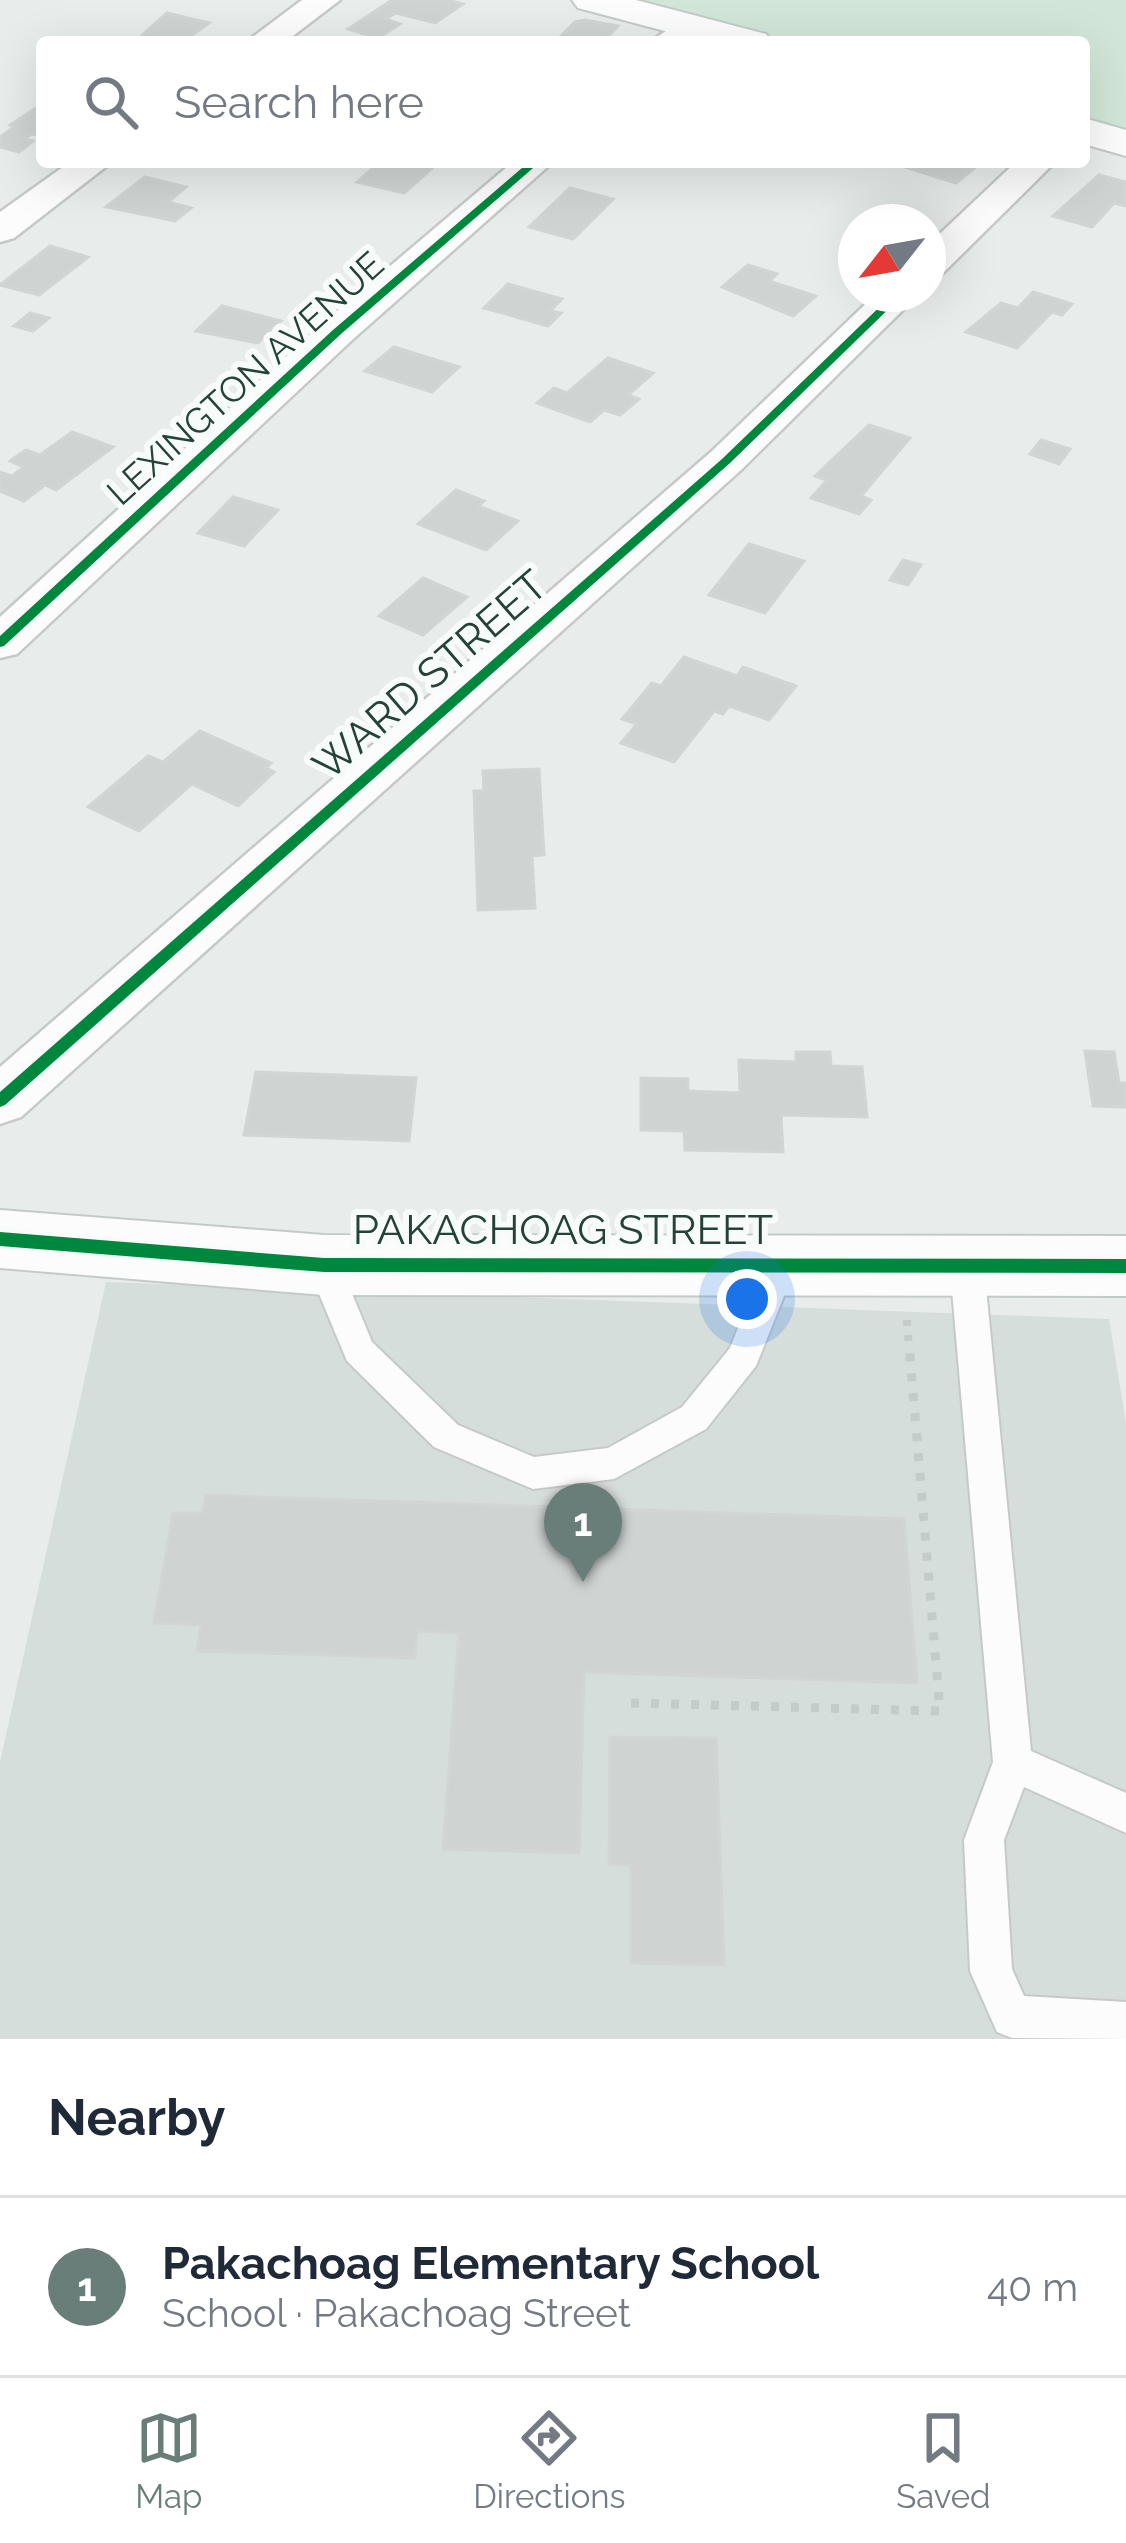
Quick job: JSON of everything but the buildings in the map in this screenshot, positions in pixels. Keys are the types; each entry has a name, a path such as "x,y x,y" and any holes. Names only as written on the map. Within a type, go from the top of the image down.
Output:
{"street":[{"path":"272,36 324,0"},
{"path":"591,0 677,34"},
{"path":"1090,133 1126,143"},
{"path":"0,230 86,168"},
{"name":"LEXINGTON AVENUE","path":"0,644 337,332 528,168"},
{"path":"946,249 1031,168"},
{"name":"WARD STREET","path":"0,1101 709,476 880,312"},
{"name":"PAKACHOAG STREET","path":"0,1238 325,1265 1126,1266"}],"lane":[{"path":"325,1265 359,1352 446,1436 533,1473 614,1463 694,1418 745,1356 779,1266"},
{"path":"967,1267 1012,1762 984,1840 991,1971 1012,2017 1126,2023"},
{"path":"1012,1762 1126,1813"}],"path":[{"path":"631,1703 940,1711 906,1307"}],"shaded area":[{"path":"106,1282 1109,1319 1126,1423 1126,2039 0,2039 0,1762"}],"green space":[{"path":"617,0 1126,0 1126,137 1090,127 1090,36 754,36"}],"cycle path":[{"path":"0,643 337,332 528,168"},
{"path":"0,1101 726,461 880,312"},
{"path":"0,1239 324,1265 1126,1266"}],"place":[{"name":"Pakachoag Elementary School","path":"583,1582"}]}
